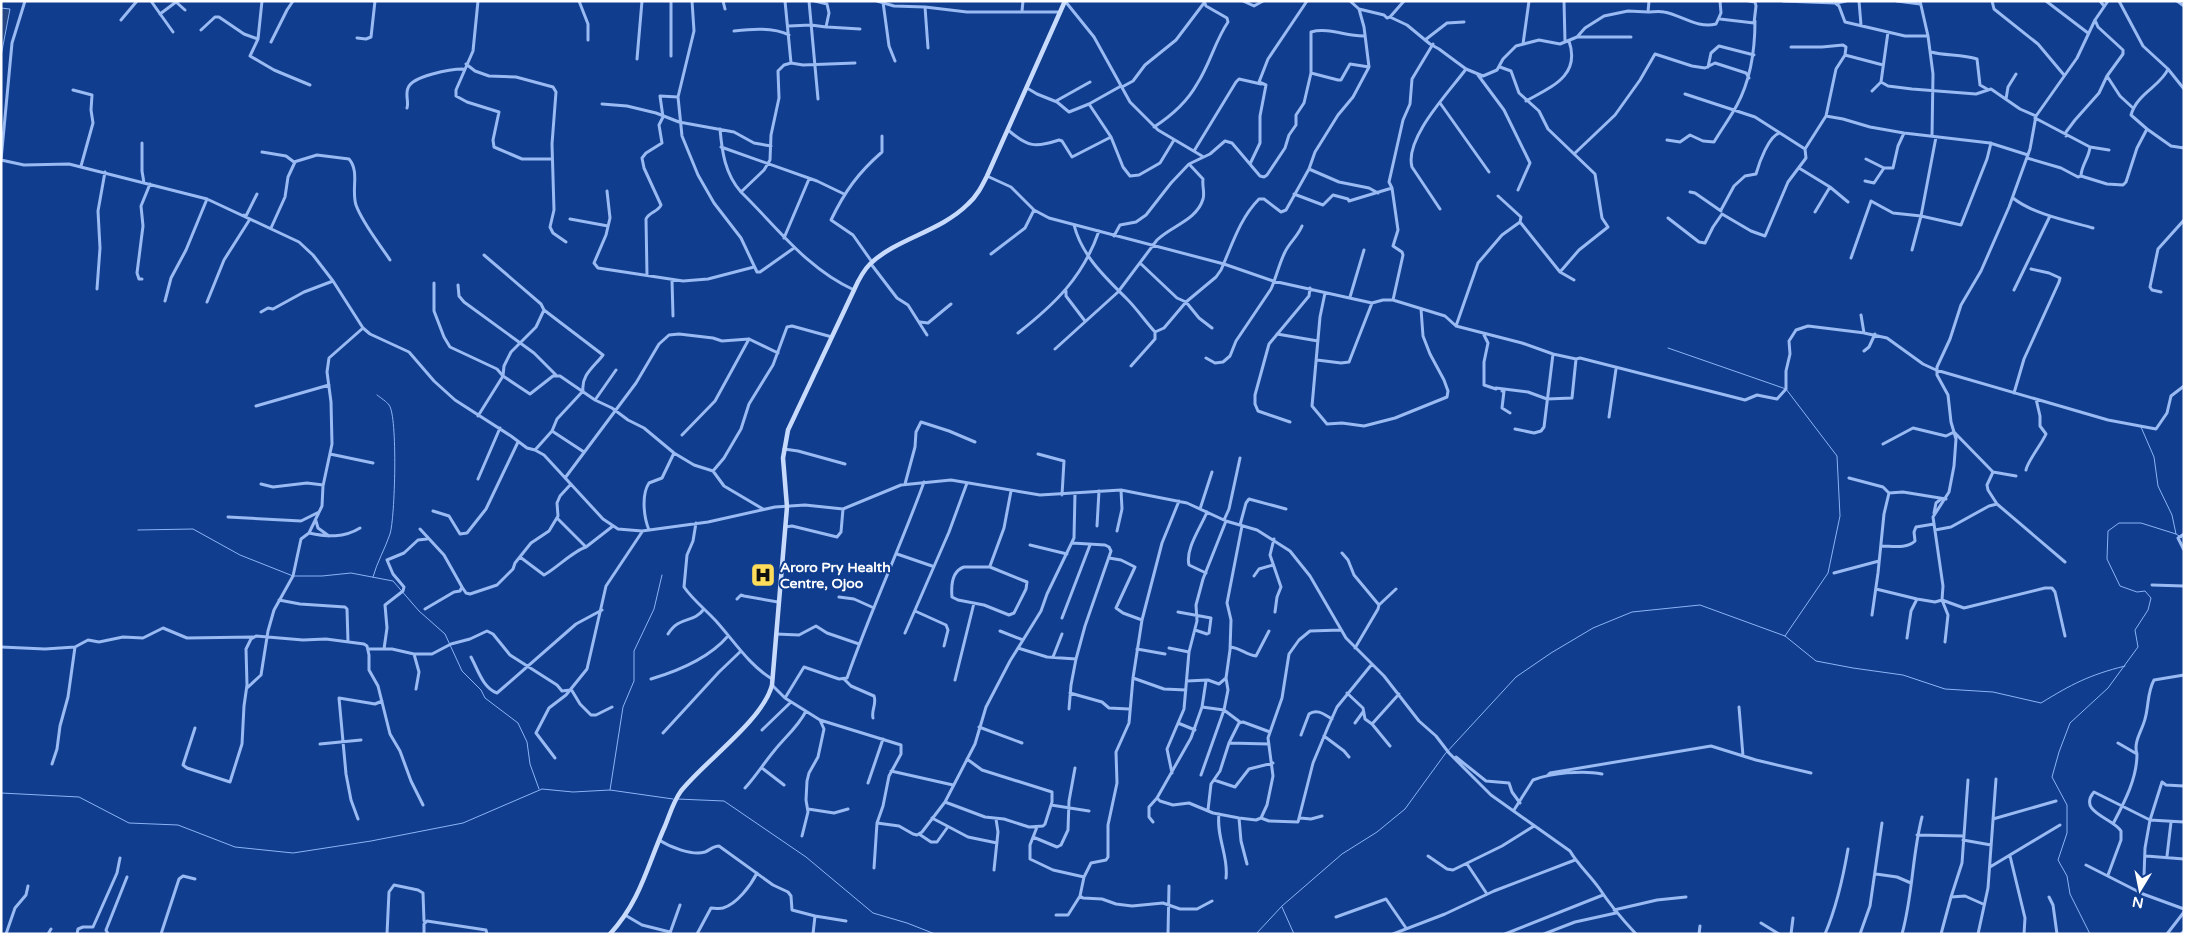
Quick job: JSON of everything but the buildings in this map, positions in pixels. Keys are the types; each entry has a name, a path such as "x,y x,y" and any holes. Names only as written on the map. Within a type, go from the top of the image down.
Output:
{"main road":[{"path":"610,934 625,915 640,890 675,799 764,704 772,682 787,508 783,470 788,430 854,290 871,263 891,250 941,225 962,210 974,198 988,176 1065,1"}],"street":[{"path":"25,1 12,43 1,160 20,164 61,163 81,166 207,199 271,228 306,248 333,281 363,328 370,334 409,352 454,400 500,428 527,448 544,455 603,519 612,526 622,530 642,531 708,522 763,509 806,505 843,509 905,484 951,480 1046,495 1121,490 1179,501 1225,521 1241,525 1274,540 1302,564 1341,630 1355,648 1399,694 1419,721 1436,736 1479,785 1564,847 1599,888 1615,912 1636,934"},
{"path":"121,20 137,1"},
{"path":"151,1 173,32"},
{"path":"262,1 258,38 250,56 274,70 310,85"},
{"path":"271,42 286,12 294,1"},
{"path":"357,38 366,40 371,37 375,1"},
{"path":"478,1 473,51 456,90 456,96 467,102 499,112 493,140 494,148 522,159 552,159"},
{"path":"579,1 588,24 588,40"},
{"path":"637,59 642,1"},
{"path":"671,1 671,56"},
{"path":"692,1 694,31 678,97 679,122 687,151 714,203 741,238 757,272 760,272 794,248"},
{"path":"723,1 725,9"},
{"path":"785,1 790,36 791,63"},
{"path":"809,1 818,99"},
{"path":"815,1 827,4 829,13 826,27"},
{"path":"877,1 967,12 1060,12"},
{"path":"1022,11 1023,1"},
{"path":"1065,1 1094,37 1130,102 1154,127 1202,156"},
{"path":"1243,1 1254,6 1263,1"},
{"path":"1266,85 1259,82 1264,67 1307,1"},
{"path":"1390,17 1404,1"},
{"path":"1523,44 1529,1"},
{"path":"1526,101 1550,87 1568,73 1572,56 1567,42 1564,1"},
{"path":"1648,12 1649,1"},
{"path":"1351,2 1359,9 1384,15 1387,18 1390,17 1407,25 1466,69 1478,75 1488,75 1500,67 1512,49 1539,40 1556,44 1567,42 1577,37 1585,28 1604,16 1628,11 1664,12 1698,23 1712,25 1716,24 1720,19 1720,1"},
{"path":"1667,140 1680,142 1690,135 1703,141 1714,142 1734,110 1748,78 1754,55 1756,4 1749,1"},
{"path":"1782,1 1835,3 1846,1"},
{"path":"1859,1 1861,25"},
{"path":"1897,1 1920,2 1931,52 1934,137 1921,216 1912,250"},
{"path":"1992,1 1994,9 2038,44 2064,75"},
{"path":"2046,1 2088,33"},
{"path":"2100,1 2104,6"},
{"path":"1945,642 1948,615 1942,600 1943,586 1934,513 1944,499 1954,466 1954,432 1948,395 1936,370 1960,305 1994,246 2013,198 2027,157 2036,117 2077,58 2095,20 2108,1"},
{"path":"2119,1 2142,46 2168,69 2184,89"},
{"path":"2177,1 2184,6"},
{"path":"160,14 176,2 185,10"},
{"path":"883,2 889,46 896,61"},
{"path":"1027,88 1056,102 1069,112 1089,104 1133,80 1145,66 1176,40 1204,2 1227,18 1228,22 1214,46 1197,85 1172,115 1154,127"},
{"path":"1835,3 1839,6 1845,22 1905,36 1928,36"},
{"path":"925,6 928,48"},
{"path":"1155,332 1164,328 1186,302 1216,276 1224,264 1242,222 1256,202 1264,199 1284,212 1309,169 1322,139 1353,97 1369,67 1359,9"},
{"path":"201,30 217,17 244,34 258,38"},
{"path":"1720,19 1752,24 1755,21"},
{"path":"2066,136 2066,132 2075,120 2099,93 2107,76 2123,54 2123,50 2098,27 2095,20"},
{"path":"1425,40 1447,23 1464,22"},
{"path":"789,26 811,25 860,29"},
{"path":"734,31 782,32 790,36"},
{"path":"1114,236 1120,225 1136,222 1146,215 1189,164 1197,161 1202,156 1210,154 1225,141 1229,141 1262,177 1267,175 1285,148 1290,132 1296,126 1296,115 1304,103 1311,73 1312,32 1325,31 1365,36"},
{"path":"1872,91 1881,82 1888,32"},
{"path":"1577,37 1630,37"},
{"path":"1393,300 1403,255 1393,246 1398,230 1392,188 1389,182 1391,168 1403,120 1410,104 1412,79 1433,44"},
{"path":"1690,192 1695,193 1751,231 1765,236 1788,182 1806,158 1805,149 1826,116 1836,69 1845,55 1846,47 1843,45 1791,47"},
{"path":"1708,67 1711,53 1719,46 1754,55"},
{"path":"1931,52 1977,59 1980,85 1994,91 2066,136 2090,147 2109,150"},
{"path":"1574,154 1615,115 1640,80 1654,54 1692,66 1708,67 1716,63 1724,65 1746,73 1748,78"},
{"path":"1845,55 1883,65"},
{"path":"741,192 768,165 771,146 770,134 779,102 778,71 784,65 791,63 814,65 855,63"},
{"path":"466,64 475,71 489,76 516,77 530,83 553,87 556,92 552,159 554,210 550,227 553,234 566,242"},
{"path":"1311,73 1341,80 1350,64 1369,67"},
{"path":"1500,67 1512,71 1516,86 1526,101 1536,108 1548,129 1595,174 1602,218 1608,228 1579,250 1560,272"},
{"path":"407,108 408,88 412,82 445,70 464,69"},
{"path":"1440,209 1412,167 1411,160 1419,132 1466,69"},
{"path":"2168,69 2166,74 2148,89 2133,108 2131,115 2171,146 2184,148"},
{"path":"2006,99 2008,87 2016,74"},
{"path":"1478,75 1507,116 1530,163 1518,190"},
{"path":"2107,76 2120,96 2133,108"},
{"path":"1194,151 1238,80 1266,85"},
{"path":"1056,102 1090,82"},
{"path":"1881,82 1888,86 1976,94 1988,89"},
{"path":"1250,164 1260,143 1260,116 1266,85"},
{"path":"73,90 92,95 91,110 93,123 81,166"},
{"path":"1685,94 1755,117 1805,149"},
{"path":"647,275 646,219 661,204 644,168 642,158 662,143 659,125 663,117 660,96 678,97"},
{"path":"1440,103 1489,172"},
{"path":"602,104 626,106 656,113 679,122 734,132 754,143 771,146"},
{"path":"1089,104 1111,138 1123,167 1130,176 1134,177 1160,164 1174,140"},
{"path":"1826,116 1904,133 1991,143 2061,168 2078,178 2081,176 2107,184 2123,185 2126,182 2137,148 2148,129"},
{"path":"720,129 727,170 741,192 794,248 838,283 854,290"},
{"path":"1008,130 1027,143 1048,145 1058,140 1062,141 1072,157 1111,138"},
{"path":"1668,218 1699,242 1705,244 1734,186 1745,176 1756,174 1761,157 1773,136 1781,133"},
{"path":"1866,159 1884,168 1893,168 1898,146 1904,133"},
{"path":"882,136 882,152 856,176 844,194 831,220 853,235 897,298 908,305 927,335"},
{"path":"142,143 144,183"},
{"path":"1851,258 1871,201 1893,213 1921,216 1961,226 1987,159 1991,143"},
{"path":"722,147 844,194"},
{"path":"2081,176 2081,172 2090,155 2090,147"},
{"path":"262,152 286,156 294,162"},
{"path":"294,162 317,155 349,159 354,169 354,196 359,212 390,260"},
{"path":"271,228 285,197 288,177 294,162"},
{"path":"1055,349 1118,292 1154,244 1165,232 1185,221 1203,199 1201,175 1189,164"},
{"path":"1799,168 1830,187 1848,202"},
{"path":"1865,181 1874,183 1884,168"},
{"path":"1309,169 1339,182 1369,188 1378,193"},
{"path":"97,289 100,248 98,211 105,172"},
{"path":"988,176 1012,187 1034,210 1043,216 1114,236 1154,244 1224,264 1273,281 1372,303 1393,300 1445,316 1456,326 1484,335 1522,343 1553,354 1576,359 1580,358 1616,369 1745,400 1757,396 1777,399 1786,389 1786,371 1790,354 1789,341 1796,330 1808,326 1875,334 1887,338 1923,364 1936,370 2108,420 2156,429 2167,413 2171,396 2184,386"},
{"path":"784,238 809,179"},
{"path":"142,279 140,279 137,273 144,226 141,206 150,184"},
{"path":"1815,212 1830,187"},
{"path":"1294,194 1323,205 1333,195 1348,199 1349,201 1392,188"},
{"path":"608,191 610,218 594,262 598,268 683,281 708,279 754,267"},
{"path":"243,215 246,216 249,212 257,194"},
{"path":"1498,196 1516,211 1520,217 1520,222 1560,272 1574,280"},
{"path":"2013,198 2050,216 2093,228"},
{"path":"165,301 171,278 186,250 207,199"},
{"path":"991,254 1026,228 1034,210"},
{"path":"2014,290 2050,216"},
{"path":"207,302 224,260 250,219"},
{"path":"570,219 608,226"},
{"path":"2161,292 2152,290 2150,287 2158,249 2184,220"},
{"path":"1456,326 1478,263 1502,235 1520,222"},
{"path":"1074,225 1077,237 1098,270 1128,300 1155,332 1155,339 1131,366"},
{"path":"1206,358 1215,363 1223,362 1230,356 1236,341 1271,289 1285,251 1299,234 1302,226"},
{"path":"1018,333 1066,290 1090,256 1099,231"},
{"path":"1350,297 1364,250"},
{"path":"484,255 541,304 544,310 603,355 587,373 582,384 583,391"},
{"path":"1140,263 1177,298 1186,302 1199,318 1212,328"},
{"path":"2014,393 2024,359 2060,278 2031,269"},
{"path":"672,280 673,316"},
{"path":"260,312 268,308 273,309 288,299 333,281"},
{"path":"434,283 434,311 450,347 498,369 503,376 530,394 556,375"},
{"path":"458,285 459,296 464,302 534,353 556,375 651,432 674,453 694,465 713,471 726,487 763,509"},
{"path":"1290,422 1258,411 1255,404 1255,395 1269,344 1309,296 1310,288"},
{"path":"1066,290 1066,296 1085,321"},
{"path":"1325,293 1320,317 1312,406 1327,424 1342,423 1364,426 1395,418 1430,402 1445,398 1448,391 1423,336 1422,311 1420,309"},
{"path":"1317,360 1341,364 1349,362 1372,303"},
{"path":"920,322 928,323 952,304"},
{"path":"478,416 503,376 504,366 518,343 536,327 544,310"},
{"path":"1861,315 1865,333"},
{"path":"713,471 724,458 741,428 749,404 778,353 786,327 792,326 832,337"},
{"path":"247,688 262,675 267,637 279,600 293,576 301,540 309,533 316,521 323,502 323,485 330,454 332,434 327,372 330,356 363,328"},
{"path":"565,478 636,383 659,344 668,335 679,334 722,341 749,339 778,353"},
{"path":"1278,334 1318,341"},
{"path":"1864,351 1869,347 1875,334"},
{"path":"1484,335 1488,343 1484,367 1484,384 1504,391 1502,408 1510,413"},
{"path":"682,435 715,401 749,339"},
{"path":"1515,429 1534,433 1541,431 1548,399 1553,354"},
{"path":"1496,388 1528,392 1548,399 1572,398 1576,359"},
{"path":"1609,417 1616,369"},
{"path":"595,400 616,370"},
{"path":"256,406 329,385"},
{"path":"535,450 552,431 557,419 583,391"},
{"path":"2026,470 2028,462 2034,456 2046,434 2040,426 2036,399"},
{"path":"905,484 915,447 916,432 921,422 975,442"},
{"path":"478,479 500,428"},
{"path":"1883,444 1913,428 1946,436 1954,432"},
{"path":"552,431 584,452"},
{"path":"1954,432 1993,472 2016,476"},
{"path":"434,511 449,516 460,534 467,532 486,509 518,442"},
{"path":"784,450 798,451 845,464"},
{"path":"649,530 644,506 646,490 649,483 662,478 674,453"},
{"path":"330,454 373,463"},
{"path":"1038,454 1064,461 1062,495"},
{"path":"1172,773 1167,749 1184,709 1189,652 1195,630 1196,605 1229,510 1240,458"},
{"path":"1200,509 1212,472"},
{"path":"1993,472 1988,481 1988,490 1997,504 2065,562"},
{"path":"1849,478 1883,487 1889,494"},
{"path":"261,484 273,487 307,482 323,485"},
{"path":"844,679 847,678 924,482"},
{"path":"905,633 932,566 949,532 967,483"},
{"path":"420,529 427,539 444,555 466,593 470,594 494,587 513,570 531,543 549,531 557,518 560,496 571,484"},
{"path":"1117,531 1121,515 1121,490"},
{"path":"990,567 1004,528 1012,491"},
{"path":"1097,526 1099,491"},
{"path":"1889,494 1903,492 1944,499"},
{"path":"919,834 945,802 976,741 986,707 1018,648 1041,611 1047,594 1074,538 1075,494"},
{"path":"1872,615 1884,514 1889,494"},
{"path":"1201,775 1224,710 1228,690 1226,678 1232,620 1227,603 1246,503 1249,499 1286,509"},
{"path":"1056,915 1068,914 1080,896 1084,877 1091,863 1106,860 1108,857 1108,825 1117,783 1116,752 1127,730 1142,620 1162,543 1179,501"},
{"path":"1935,530 1951,527 1989,506 1997,504"},
{"path":"785,526 838,537 842,532 843,509"},
{"path":"228,518 301,521 319,512"},
{"path":"1206,573 1189,565 1188,562 1191,547 1207,512"},
{"path":"557,518 586,547"},
{"path":"316,521 318,528 329,536"},
{"path":"696,523 683,585 696,603 704,609 785,698 820,720 901,745 901,754 891,771 877,823 874,868"},
{"path":"1881,546 1897,547 1914,543 1916,527 1934,524"},
{"path":"520,557 544,575 559,566 581,548 586,547 612,526"},
{"path":"309,533 345,536 360,528"},
{"path":"555,758 536,733 549,708 571,689 587,669 606,586 642,531"},
{"path":"2184,534 2178,538 2184,550"},
{"path":"384,649 387,628 385,605 403,591 404,587 393,574 387,560 404,553 418,540 427,539"},
{"path":"1274,540 1270,551 1281,586 1275,612"},
{"path":"1070,709 1070,693 1076,659 1110,551 1109,547 1072,543"},
{"path":"1030,545 1066,554"},
{"path":"1062,618 1090,546"},
{"path":"1342,553 1348,560 1354,575 1379,604"},
{"path":"897,554 932,566"},
{"path":"1109,558 1121,560 1136,567 1116,608 1123,613 1142,620"},
{"path":"1834,572 1879,561"},
{"path":"1254,576 1259,569 1273,565"},
{"path":"990,567 1027,582 1026,589 1011,615 952,597 954,575 961,568 990,567"},
{"path":"2152,585 2184,586"},
{"path":"425,609 454,592 460,591 462,587"},
{"path":"1876,589 1935,602 1942,600 1964,608 2052,588 2055,592 2065,636"},
{"path":"1355,648 1378,609 1379,604 1396,589"},
{"path":"737,599 744,596 778,602"},
{"path":"839,598 854,599 874,608"},
{"path":"1907,638 1911,611 1917,599"},
{"path":"279,600 300,604 346,607 348,642"},
{"path":"955,680 974,603"},
{"path":"668,634 676,623 700,615 704,609"},
{"path":"472,657 480,679 496,693 576,624 602,610"},
{"path":"915,611 946,625 948,630 944,646"},
{"path":"1178,612 1208,616 1212,621 1209,633 1195,630"},
{"path":"776,634 800,635 816,626 827,633 859,644"},
{"path":"1,647 45,649 75,647 88,640 99,642 123,637 143,638 162,628 187,638 267,637 364,644 367,649 369,670 376,682 390,734 400,751 410,781 423,805"},
{"path":"1261,818 1271,788 1273,763 1269,744 1270,732 1282,698 1287,662 1291,650 1310,631 1341,630"},
{"path":"367,649 432,654 454,643 470,639 487,631 492,634 510,655 558,685 562,691 571,689"},
{"path":"1000,631 1023,640"},
{"path":"1230,647 1239,648 1246,653 1256,656 1269,631"},
{"path":"1053,657 1062,634"},
{"path":"651,679 686,666 722,643 728,636"},
{"path":"195,728 183,765 231,782 242,744 247,688 246,649 253,637"},
{"path":"52,764 68,697 75,647"},
{"path":"1018,648 1032,654 1076,659"},
{"path":"1169,648 1189,652"},
{"path":"1137,649 1165,654"},
{"path":"662,733 719,672 742,651"},
{"path":"414,654 419,672 416,689"},
{"path":"1157,798 1174,806 1189,803 1219,814 1239,818 1298,822 1310,772 1324,736 1347,693 1372,664"},
{"path":"785,698 804,667 844,679 851,686 874,696 875,702 871,712 873,718"},
{"path":"2114,822 2133,780 2138,754 2136,744 2146,717 2148,693 2154,680 2184,675"},
{"path":"1133,678 1164,689 1186,690"},
{"path":"1187,681 1206,681 1219,684 1226,678"},
{"path":"1153,822 1149,817 1149,806 1157,798 1195,730 1202,707 1206,681"},
{"path":"571,689 580,704 591,715 596,716 612,707"},
{"path":"1070,693 1102,702 1109,708 1129,709"},
{"path":"1347,693 1360,704 1365,719 1372,724 1390,746"},
{"path":"1372,724 1399,694"},
{"path":"358,819 351,800 346,774 339,698 375,704 382,701"},
{"path":"762,730 791,702"},
{"path":"1202,707 1224,710 1240,722 1270,732"},
{"path":"1739,707 1742,756"},
{"path":"745,788 775,749 798,724 806,711"},
{"path":"1301,735 1309,714 1312,712 1317,711 1332,719"},
{"path":"1354,723 1363,711"},
{"path":"802,836 808,809 806,800 807,781 809,773 818,757 824,732 820,720"},
{"path":"1208,810 1209,789 1220,771 1229,743 1240,722"},
{"path":"1178,723 1195,730"},
{"path":"979,727 1022,743"},
{"path":"1324,736 1344,751 1349,758"},
{"path":"868,783 883,739"},
{"path":"320,744 361,740"},
{"path":"1229,743 1269,744"},
{"path":"2118,743 2138,754"},
{"path":"1547,776 1550,773 1711,746 1742,756 1811,773"},
{"path":"1451,754 1462,760 1486,780 1509,783 1512,792 1520,802"},
{"path":"945,802 971,814 1037,827 1045,824 1051,804 1052,792 982,770 967,759"},
{"path":"1214,780 1235,787 1249,769 1273,763"},
{"path":"762,768 784,785"},
{"path":"1033,837 1060,847 1068,830 1075,768"},
{"path":"891,771 953,785"},
{"path":"1514,810 1533,780 1547,776 1602,774"},
{"path":"1978,934 1988,888 1996,779"},
{"path":"1941,934 1962,863 1968,780"},
{"path":"2138,891 2144,876 2150,820 2162,782 2166,785 2184,786"},
{"path":"2108,875 2122,836 2114,822 2099,816 2089,804 2088,800 2094,792 2150,820 2184,822"},
{"path":"1994,819 2056,801"},
{"path":"1051,804 1089,811"},
{"path":"808,809 834,813 848,809"},
{"path":"1219,814 1218,824 1226,863 1226,878"},
{"path":"1300,818 1311,819 1322,816"},
{"path":"1902,934 1915,866 1917,835 1922,817"},
{"path":"932,818 947,828 976,840 997,843"},
{"path":"1239,818 1240,841 1247,864"},
{"path":"994,870 997,843 996,819"},
{"path":"2167,856 2171,822"},
{"path":"877,823 899,826 913,834 919,834 931,842 937,842 947,828"},
{"path":"1860,934 1870,906 1882,823"},
{"path":"1990,868 2060,825"},
{"path":"1428,856 1447,869 1453,870 1534,826"},
{"path":"1037,827 1030,845 1030,860 1053,870 1084,877"},
{"path":"1917,835 1963,838 1991,845"},
{"path":"658,840 674,848 702,853 719,846 773,885 788,892 791,896 792,910 846,921"},
{"path":"1825,934 1833,916 1843,880 1848,849"},
{"path":"2010,856 2024,918 2024,934"},
{"path":"2146,856 2167,856 2184,859"},
{"path":"77,934 78,929 83,927 93,928 117,873 120,858"},
{"path":"1392,934 1575,860"},
{"path":"1467,864 1487,894"},
{"path":"2086,866 2184,911 2167,934"},
{"path":"698,934 710,908 723,908 736,899 753,881 757,873"},
{"path":"1876,874 1897,877 1911,882"},
{"path":"161,934 179,879 183,876 195,879"},
{"path":"108,934 106,930 127,877"},
{"path":"387,934 389,892 394,885 405,886 422,893 424,934"},
{"path":"6,934 15,908 26,895 28,886"},
{"path":"1168,886 1168,934"},
{"path":"1505,934 1603,895"},
{"path":"1080,896 1102,899 1126,906 1156,903 1168,904 1180,909 1197,909 1212,901"},
{"path":"1951,897 1965,896 1983,904"},
{"path":"1544,934 1575,922 1657,900 1686,897"},
{"path":"2049,897 2053,905 2057,934"},
{"path":"1336,917 1386,899 1406,928"},
{"path":"625,915 642,925 670,933 680,905"},
{"path":"812,934 815,916"},
{"path":"1791,934 1793,918"},
{"path":"424,922 459,925 486,930 487,934"},
{"path":"1761,923 1779,934"},
{"path":"1700,926 1700,934"},
{"path":"48,934 51,929"}],"water":[{"path":"1,8 10,9 1,56"}],"waterway":[{"path":"1668,348 1786,389 1837,456 1840,516 1828,573 1785,636"},
{"path":"373,577 392,525 395,468 392,413 389,405 377,395"},
{"path":"2141,427 2154,457 2158,486 2172,515 2176,534"},
{"path":"2090,934 2070,894 2067,876 2058,860 2067,833 2067,805 2052,777 2070,723 2108,688 2138,647 2135,630 2148,610 2151,598 2145,591 2137,592 2120,586 2107,559 2108,531 2119,523 2141,523 2176,534 2184,539"},
{"path":"138,530 193,529 240,555 293,576 351,573 393,581 419,611 445,634 462,671 481,690 485,698 518,723 527,742 530,764 539,789"},
{"path":"610,790 623,707 634,681 634,651 654,609 662,575"},
{"path":"1256,934 1282,906 1342,854 1377,832 1405,809 1445,754 1516,677 1593,628 1632,612 1700,605 1785,636 1816,661 1903,675 1945,689 1993,692 2041,703 2081,681 2125,666"},
{"path":"1,793 79,797 129,823 178,825 235,847 293,853 371,841 463,823 542,789 573,792 610,790 673,799"},
{"path":"677,799 724,801 806,857 873,913 935,934"},
{"path":"1282,907 1294,934"}],"place":[{"name":"Aroro Pry Health Centre, Ojoo","path":"763,575"}]}
